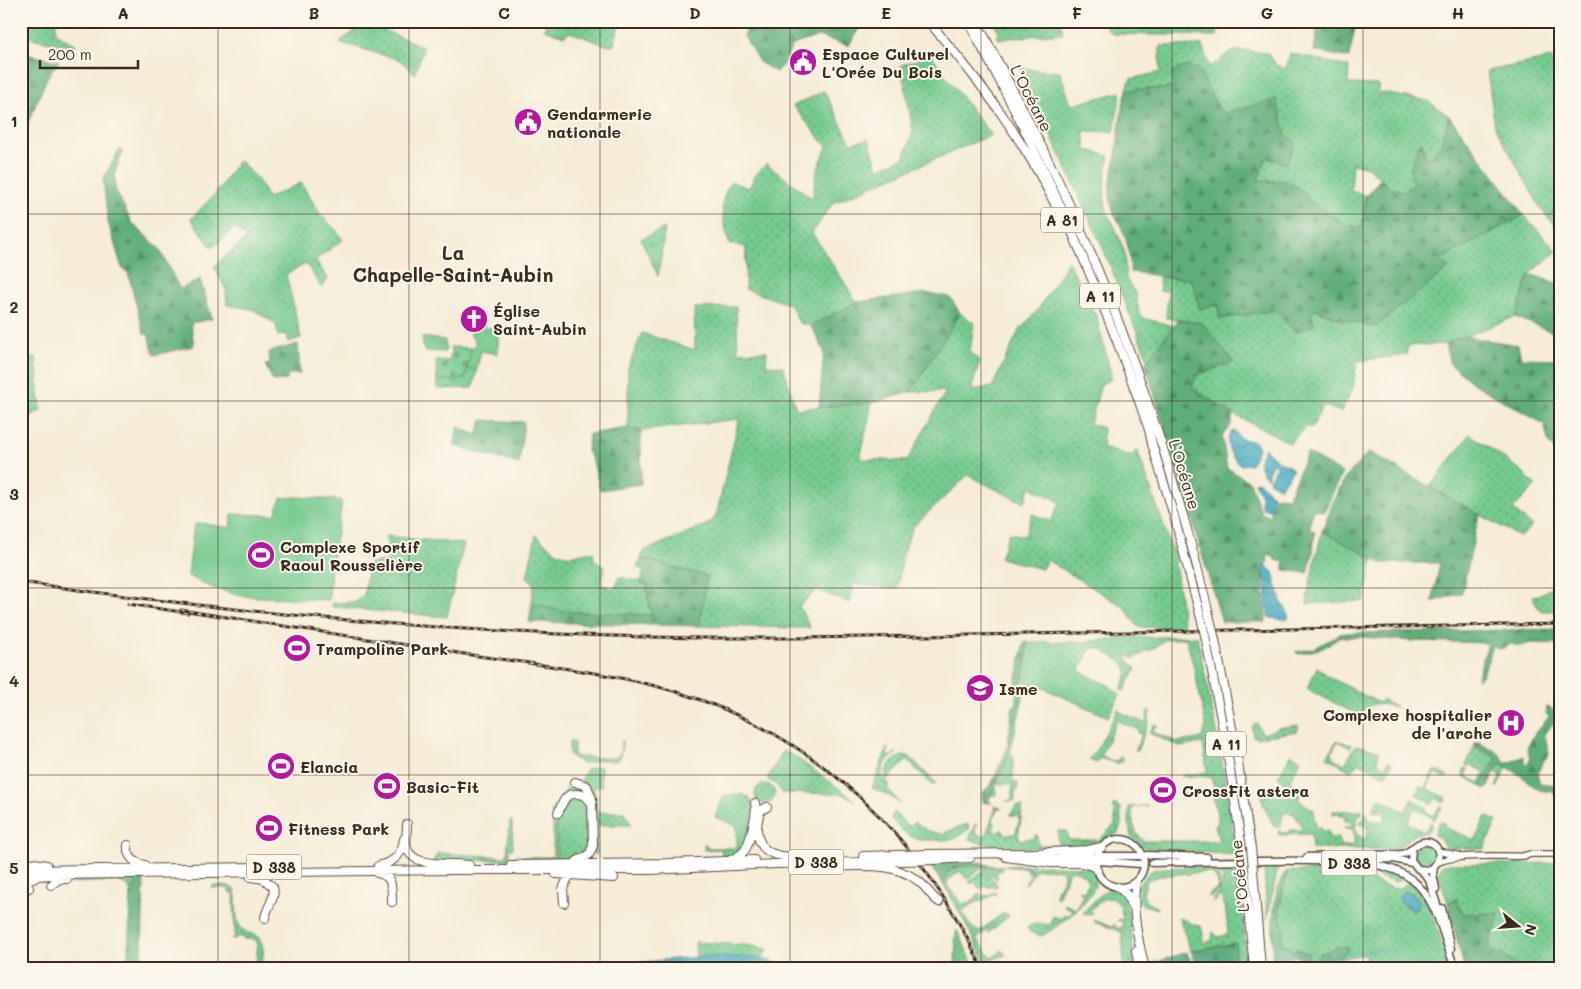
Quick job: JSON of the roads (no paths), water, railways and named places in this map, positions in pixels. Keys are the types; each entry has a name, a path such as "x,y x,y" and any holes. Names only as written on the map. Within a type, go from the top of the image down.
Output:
{"highway":[{"name":"A 81","path":"928,21 982,86 1026,151 1043,182 1092,285 1152,444"},
{"name":"L’Océane","path":"968,21 1033,146 1077,240 1124,358 1149,430 1202,622 1228,750 1242,848 1254,968"},
{"name":"L’Océane","path":"976,21 1024,110 1061,185 1093,258 1124,334 1172,475 1215,640 1235,743 1251,848 1261,968"},
{"path":"550,864 579,861 591,853 593,846 591,793 587,786 575,782"},
{"path":"558,813 564,799 571,795 583,795 592,803"},
{"path":"711,862 736,857 745,850 755,814 755,803"},
{"path":"767,807 761,810 756,824 758,838 762,846 777,855 812,857"},
{"path":"378,866 391,862 401,852 407,824 407,848 416,860 469,865"},
{"path":"128,844 128,852 135,862 142,865 169,868"},
{"name":"D 338","path":"21,861 46,865 177,873 651,870 812,857 932,857 1088,850 1102,847"},
{"name":"D 338","path":"932,857 1010,857 1051,863 1082,863 1092,866 1097,870"},
{"name":"D 338","path":"21,877 169,868 711,862 786,866 854,864 901,858"},
{"path":"854,864 896,869 919,880 933,898 939,902"},
{"name":"D 338","path":"21,870 131,871"},
{"path":"451,870 614,878"},
{"path":"580,873 651,870"},
{"path":"320,871 382,874 388,877 391,883 392,902"},
{"path":"177,873 258,877 267,880 273,887 274,896 266,911 265,918"},
{"path":"51,885 59,879 84,878 91,874"},
{"path":"21,883 34,878 71,877 73,875"},
{"path":"564,902 563,889 568,878"},
{"path":"1136,882 1134,912 1145,968"},
{"path":"1118,887 1128,895 1130,901 1139,968"}],"main road":[{"path":"1120,839 1132,842 1140,853 1144,858 1142,874 1136,882 1128,886 1118,887 1105,882 1097,870 1097,857 1102,847 1110,841 1120,839"},
{"path":"1435,865 1439,858 1438,851 1433,844 1426,842 1418,844 1412,850 1410,855 1412,862 1421,870 1428,870 1446,860 1467,857 1560,854"},
{"name":"D 338","path":"1152,863 1206,859 1396,854 1412,850"},
{"path":"1438,851 1467,857"},
{"name":"D 338","path":"1206,859 1177,852 1140,853 1100,858 1142,866 1156,858 1206,859 1290,860 1394,859 1412,862"},
{"name":"D 338","path":"1010,857 1092,858 1033,853"},
{"name":"D 338","path":"1147,855 1206,859"},
{"name":"D 338","path":"1290,860 1374,865 1394,870 1409,878 1426,895 1433,906 1455,968"},
{"name":"D 338","path":"1435,865 1434,880 1446,921 1455,968"},
{"name":"D 338","path":"1421,870 1431,885 1452,953"}],"water":[{"path":"1234,430 1240,438 1256,442 1259,447 1251,464 1241,465 1229,450 1229,436 1231,431"},
{"path":"1265,448 1277,460 1293,470 1280,488 1269,480 1276,466 1274,463 1268,473 1268,478 1260,468 1261,456"},
{"path":"1258,481 1274,496 1271,510 1261,507 1261,496 1254,482"},
{"path":"1266,565 1273,572 1281,601 1287,610 1289,618 1287,620 1268,616 1267,588 1264,573"},
{"path":"1403,891 1417,898 1418,908 1413,911 1403,904 1399,897"},
{"path":"707,956 759,959 790,968 608,968 630,963"}],"waterway":[{"path":"1319,968 1318,960 1321,956 1381,949 1390,949 1420,968"},
{"path":"1155,967 1182,958 1199,959 1242,951"},
{"path":"1274,952 1304,955 1307,968"}],"railway":[{"path":"21,582 161,601 302,616 443,628 639,637 860,637 1560,624"},
{"path":"128,604 188,613"},
{"path":"181,610 601,674 677,692 728,711 775,735 819,764 860,797 896,834 929,876 957,920 982,968"}],"place":[{"name":"Espace Culturel L'Orée Du Bois","path":"803,62"},
{"name":"Gendarmerie nationale","path":"528,122"},
{"name":"Église Saint-Aubin","path":"474,319"},
{"name":"Complexe Sportif Raoul Rousselière","path":"261,555"},
{"name":"Trampoline Park","path":"297,648"},
{"name":"Isme","path":"980,688"},
{"name":"Complexe hospitalier de l'arche","path":"1511,723"},
{"name":"Elancia","path":"281,766"},
{"name":"Basic-Fit","path":"387,786"},
{"name":"CrossFit astera","path":"1163,790"},
{"name":"Fitness Park","path":"269,828"}],"district":[{"name":"La Chapelle-Saint-Aubin","path":"453,263"}]}
